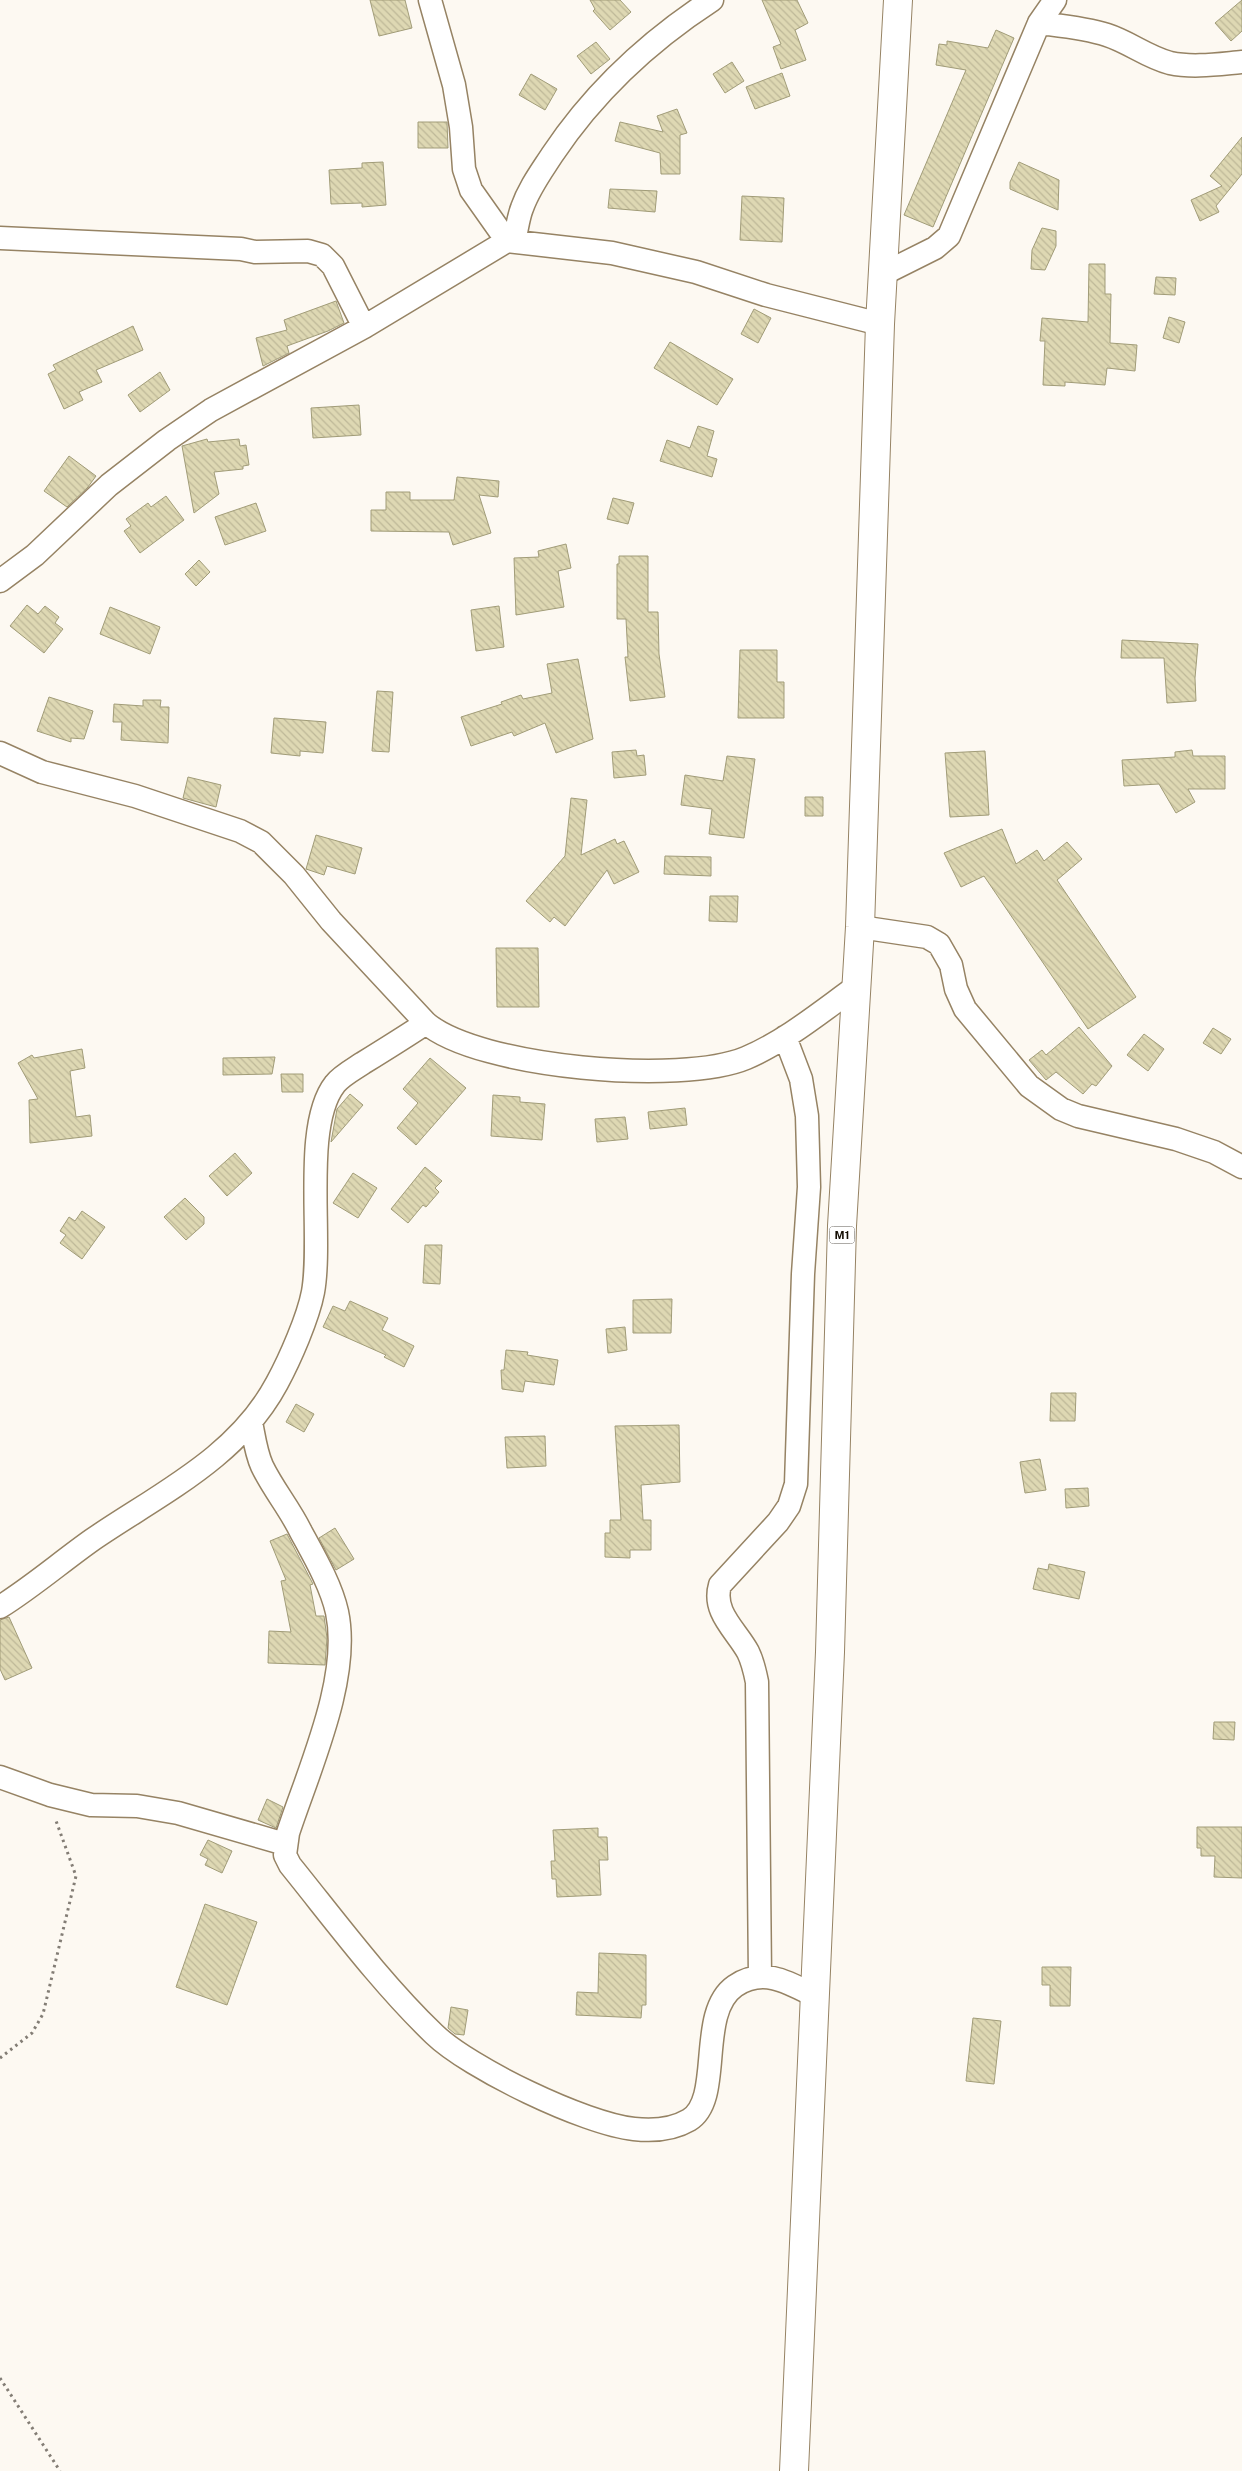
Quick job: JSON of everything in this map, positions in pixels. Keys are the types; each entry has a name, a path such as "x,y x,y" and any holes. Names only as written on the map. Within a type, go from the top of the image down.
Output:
{"highway":[{"name":"M1","path":"794,2471 830,1652 842,1226 860,927 880,324 885,273 898,0"}],"street":[{"path":"430,0 454,84 462,127 464,169 471,190 510,241"},
{"path":"510,241 533,184 570,128 600,93 635,58 712,0"},
{"path":"885,273 935,248 950,236 1039,23 1055,0"},
{"path":"1039,23 1107,35 1143,54 1169,62 1185,65 1242,62"},
{"path":"0,238 142,243 241,249 256,252 308,251 322,254 333,266 364,327"},
{"path":"0,581 35,555 109,485 167,440 211,410 364,327 510,241 612,253 696,272 766,295 880,324"},
{"path":"0,752 42,772 135,796 240,831 261,842 294,875 331,921 438,1034 528,1061 617,1070 709,1069 746,1059 785,1037 857,986"},
{"path":"860,927 928,937 939,944 951,965 956,990 965,1009 1029,1086 1061,1109 1078,1116 1176,1138 1214,1152 1242,1167"},
{"path":"0,1607 93,1539 154,1502 212,1459 251,1422 277,1383 296,1342 313,1293 316,1261 316,1162 319,1124 326,1098 336,1082 426,1023"},
{"path":"760,1977 757,1682 754,1666 748,1652 719,1609 717,1595 720,1585 778,1522 789,1506 796,1484 809,1178 807,1116 801,1079 785,1037"},
{"path":"251,1422 256,1449 262,1466 301,1530 329,1591 337,1620 338,1664 333,1702 285,1844 285,1855 290,1865 370,1964 435,2035 482,2069 582,2115 633,2129 658,2130 674,2127 690,2120 701,2108 706,2089 716,2015 720,2002 726,1993 746,1979 760,1977 783,1980 815,1996"},
{"path":"0,1777 50,1794 92,1805 137,1806 178,1813 285,1844"}],"path":[{"path":"0,2058 32,2033 44,2014 76,1876 56,1819"},
{"path":"0,2378 60,2471"}],"building":[{"path":"370,0 405,0 412,28 379,36"},
{"path":"590,0 620,0 631,12 610,30 593,11 595,9"},
{"path":"762,0 797,0 808,23 795,30 806,60 781,69 773,47 781,44"},
{"path":"1242,0 1242,31 1231,41 1215,23"},
{"path":"996,30 1014,38 933,227 904,215 966,70 936,65 939,44 947,45 947,41 988,48"},
{"path":"596,42 610,59 591,74 577,56"},
{"path":"732,62 744,81 725,93 713,74"},
{"path":"782,73 790,96 755,109 746,87"},
{"path":"531,74 557,89 545,110 519,95"},
{"path":"677,109 687,133 680,135 680,174 661,174 660,153 615,141 620,122 663,132 657,116"},
{"path":"418,122 447,122 448,148 418,148"},
{"path":"1242,137 1242,174 1216,206 1219,212 1200,221 1191,200 1222,186 1210,176"},
{"path":"383,162 386,205 362,207 362,203 331,204 329,170 362,168 362,163"},
{"path":"1019,162 1059,180 1058,210 1010,189 1010,182"},
{"path":"610,189 657,191 655,212 608,208"},
{"path":"742,196 784,198 782,242 740,240"},
{"path":"1042,228 1056,231 1056,246 1045,270 1031,269 1032,250"},
{"path":"1089,264 1105,264 1105,294 1111,294 1110,343 1137,345 1135,371 1107,368 1105,385 1065,382 1065,386 1043,385 1045,341 1040,341 1042,318 1088,322"},
{"path":"1156,277 1176,278 1175,295 1154,294"},
{"path":"336,301 344,323 287,346 289,353 263,366 256,338 287,330 284,320"},
{"path":"754,309 771,318 758,343 741,334"},
{"path":"1169,317 1185,322 1179,343 1163,338"},
{"path":"133,326 143,350 96,370 102,382 79,392 83,400 64,409 48,374 56,370 53,365"},
{"path":"670,342 733,379 717,405 654,368"},
{"path":"160,372 170,390 140,412 128,395"},
{"path":"359,405 361,435 313,438 311,408"},
{"path":"698,426 714,431 707,456 717,459 712,477 660,461 667,440 690,448"},
{"path":"207,439 208,442 239,439 240,446 246,445 249,465 243,466 243,469 214,472 219,494 194,513 182,446"},
{"path":"69,456 96,476 88,487 67,507 44,491"},
{"path":"457,477 499,481 498,497 479,495 491,533 453,545 449,532 371,531 371,510 386,510 386,492 410,492 410,500 454,500"},
{"path":"166,496 184,520 140,553 124,531 131,526 126,519 148,503 151,507"},
{"path":"613,498 634,503 628,524 607,519"},
{"path":"256,503 266,531 225,545 215,517"},
{"path":"566,544 571,568 558,571 564,607 516,615 514,558 539,557 538,551"},
{"path":"619,556 648,556 648,612 658,612 659,654 665,697 630,701 625,657 628,657 626,619 617,619 617,564 619,564"},
{"path":"199,560 210,572 196,586 185,574"},
{"path":"27,605 38,614 45,606 59,617 55,623 63,629 44,653 10,626"},
{"path":"499,606 504,647 476,651 471,610"},
{"path":"110,607 160,627 150,654 100,634"},
{"path":"1122,640 1198,644 1195,678 1196,701 1167,703 1164,658 1121,658"},
{"path":"740,650 777,650 777,682 784,682 784,718 738,718"},
{"path":"578,659 593,739 556,753 545,723 514,736 512,732 471,746 461,717 502,704 501,702 521,695 523,699 552,693 547,664"},
{"path":"377,691 393,692 389,752 372,751"},
{"path":"49,697 93,711 84,739 71,738 71,742 37,731"},
{"path":"143,700 161,700 160,707 169,707 168,743 121,740 122,722 113,722 114,704 143,706"},
{"path":"274,718 326,722 323,753 300,751 300,756 271,753"},
{"path":"636,750 637,756 644,755 646,775 614,778 612,752"},
{"path":"1192,750 1193,756 1225,756 1225,789 1188,789 1195,802 1176,813 1159,784 1124,786 1122,760 1175,757 1175,752"},
{"path":"985,751 989,815 950,817 945,753"},
{"path":"727,756 755,759 744,838 709,834 712,809 681,805 685,775 723,781"},
{"path":"188,777 221,785 216,807 183,798"},
{"path":"805,797 823,797 823,816 805,816"},
{"path":"571,798 587,800 581,855 615,839 617,844 624,841 639,872 614,884 607,870 565,926 554,917 550,922 526,901 565,856"},
{"path":"1002,829 1016,864 1037,850 1044,861 1067,842 1082,859 1057,880 1136,997 1088,1029 984,876 961,887 944,853"},
{"path":"316,835 362,848 355,874 327,866 324,875 306,869"},
{"path":"665,856 711,857 711,876 664,874"},
{"path":"710,896 738,896 737,922 709,921"},
{"path":"496,948 538,948 539,1007 497,1007"},
{"path":"1079,1027 1112,1066 1096,1086 1092,1084 1083,1094 1056,1072 1046,1080 1029,1060 1042,1050 1046,1055"},
{"path":"1213,1028 1231,1039 1221,1054 1203,1043"},
{"path":"1144,1034 1164,1049 1148,1071 1127,1055"},
{"path":"82,1049 85,1068 70,1071 76,1117 90,1115 92,1136 30,1143 29,1100 38,1099 18,1063 32,1055 34,1058"},
{"path":"275,1057 272,1074 223,1075 223,1058"},
{"path":"430,1058 466,1088 416,1145 397,1128 418,1103 403,1089"},
{"path":"281,1074 303,1074 303,1092 282,1092"},
{"path":"350,1094 363,1105 331,1142 337,1109"},
{"path":"493,1095 520,1097 520,1102 545,1104 542,1140 491,1136"},
{"path":"685,1108 687,1125 650,1129 648,1112"},
{"path":"625,1117 628,1139 597,1142 595,1119"},
{"path":"235,1153 252,1173 227,1196 209,1176"},
{"path":"425,1167 442,1181 435,1188 439,1192 426,1207 423,1205 408,1223 391,1209"},
{"path":"353,1173 377,1188 358,1218 333,1203"},
{"path":"185,1198 204,1217 204,1224 186,1240 164,1217"},
{"path":"82,1211 105,1227 82,1259 60,1243 66,1235 60,1231 69,1217 75,1221"},
{"path":"425,1245 442,1245 440,1284 423,1283"},
{"path":"672,1299 671,1333 633,1333 633,1300"},
{"path":"350,1301 388,1318 382,1330 414,1346 404,1367 384,1357 386,1355 323,1327 333,1306 345,1311"},
{"path":"625,1327 627,1350 608,1353 606,1329"},
{"path":"506,1350 528,1352 527,1355 558,1360 554,1385 525,1381 523,1392 502,1389 501,1370 504,1370"},
{"path":"1051,1393 1076,1393 1075,1421 1050,1421"},
{"path":"296,1404 314,1414 304,1432 286,1422"},
{"path":"679,1425 680,1482 641,1485 643,1520 651,1520 651,1550 630,1550 630,1558 605,1557 605,1533 610,1533 610,1520 621,1520 615,1426"},
{"path":"545,1436 546,1466 507,1468 505,1437"},
{"path":"1040,1459 1046,1490 1025,1493 1020,1462"},
{"path":"1088,1488 1089,1506 1066,1508 1065,1489"},
{"path":"335,1528 354,1559 336,1570 319,1538"},
{"path":"287,1534 313,1584 310,1585 316,1616 324,1616 327,1638 325,1665 268,1663 269,1631 291,1632 281,1581 286,1580 270,1541"},
{"path":"1049,1564 1085,1572 1079,1599 1033,1589 1038,1568 1048,1570"},
{"path":"9,1617 32,1668 5,1680 0,1669 0,1620"},
{"path":"1214,1722 1235,1722 1234,1740 1213,1739"},
{"path":"267,1799 283,1807 276,1828 258,1820"},
{"path":"1197,1827 1242,1827 1242,1878 1214,1877 1215,1856 1201,1856 1201,1848 1197,1848"},
{"path":"598,1828 598,1837 607,1837 608,1860 599,1860 601,1895 557,1897 556,1879 552,1879 551,1861 555,1861 553,1830"},
{"path":"208,1840 232,1851 222,1873 205,1865 208,1859 200,1855"},
{"path":"205,1904 257,1922 227,2005 176,1987"},
{"path":"599,1953 646,1955 646,2005 642,2005 641,2018 576,2015 577,1992 598,1993"},
{"path":"1042,1967 1071,1967 1070,2006 1050,2006 1050,1985 1042,1985"},
{"path":"451,2007 468,2010 464,2035 455,2034 448,2028"},
{"path":"973,2018 1001,2021 994,2084 966,2081"}]}
